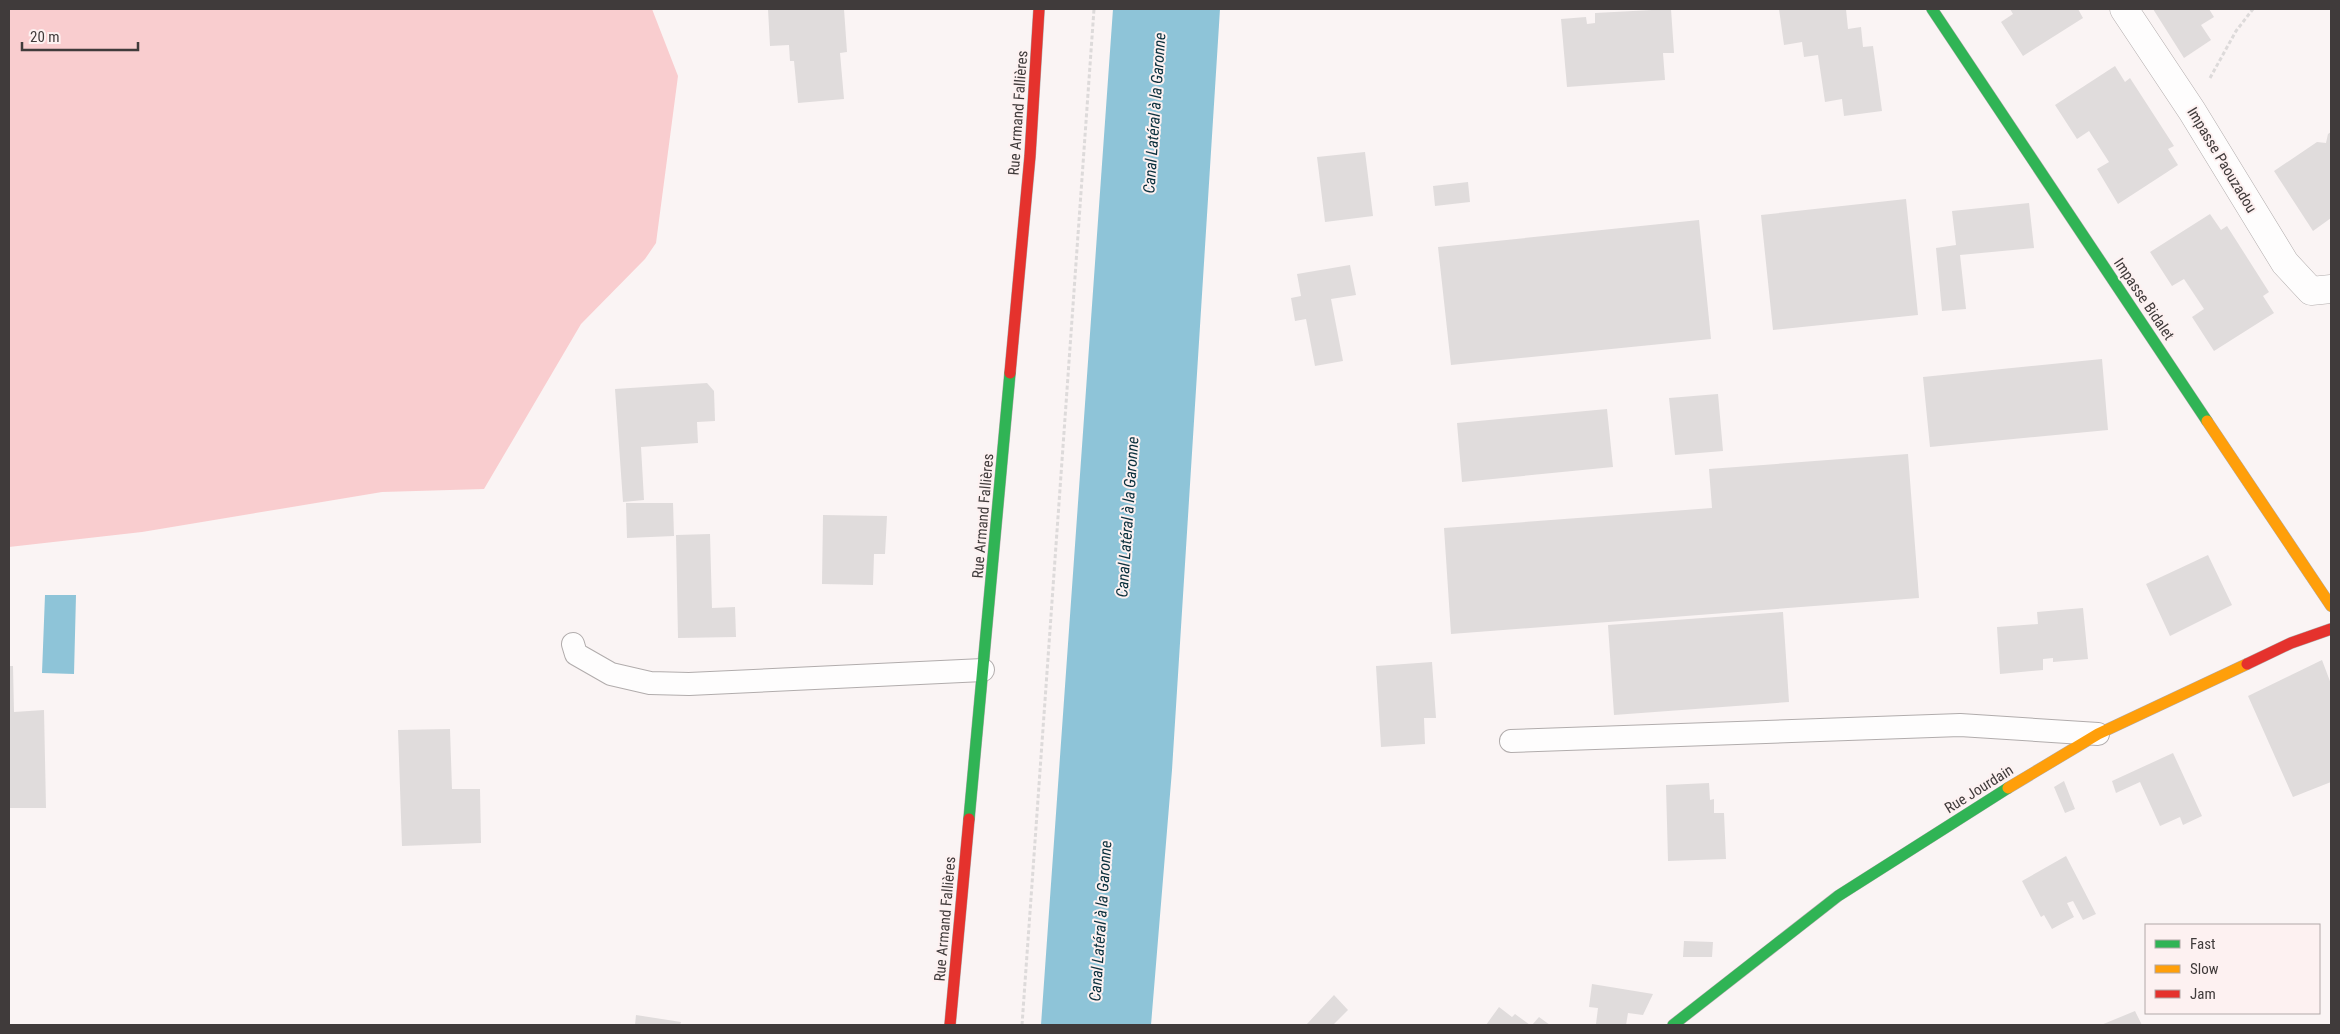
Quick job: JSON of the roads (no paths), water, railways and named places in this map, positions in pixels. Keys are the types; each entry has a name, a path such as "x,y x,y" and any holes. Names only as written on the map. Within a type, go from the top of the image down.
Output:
{"street":[{"name":"Rue Armand Fallières","path":"950,1025 1030,156 1039,9"},
{"name":"Impasse Bidalet","path":"1932,9 2331,606"},
{"name":"Impasse Paouzadou","path":"2124,9 2192,110 2285,263 2312,291 2331,289"},
{"name":"Rue Jourdain","path":"1673,1025 1838,896 2016,783 2098,734 2291,643 2331,629"}],"lane":[{"path":"573,644 576,654 610,674 650,683 689,684 983,670"},
{"path":"1511,741 1960,725 2098,734"}],"water":[{"name":"Canal Latéral à la Garonne","path":"1113,9 1220,9 1172,770 1151,1025 1041,1025"},
{"path":"45,595 76,595 74,674 42,673"}]}
